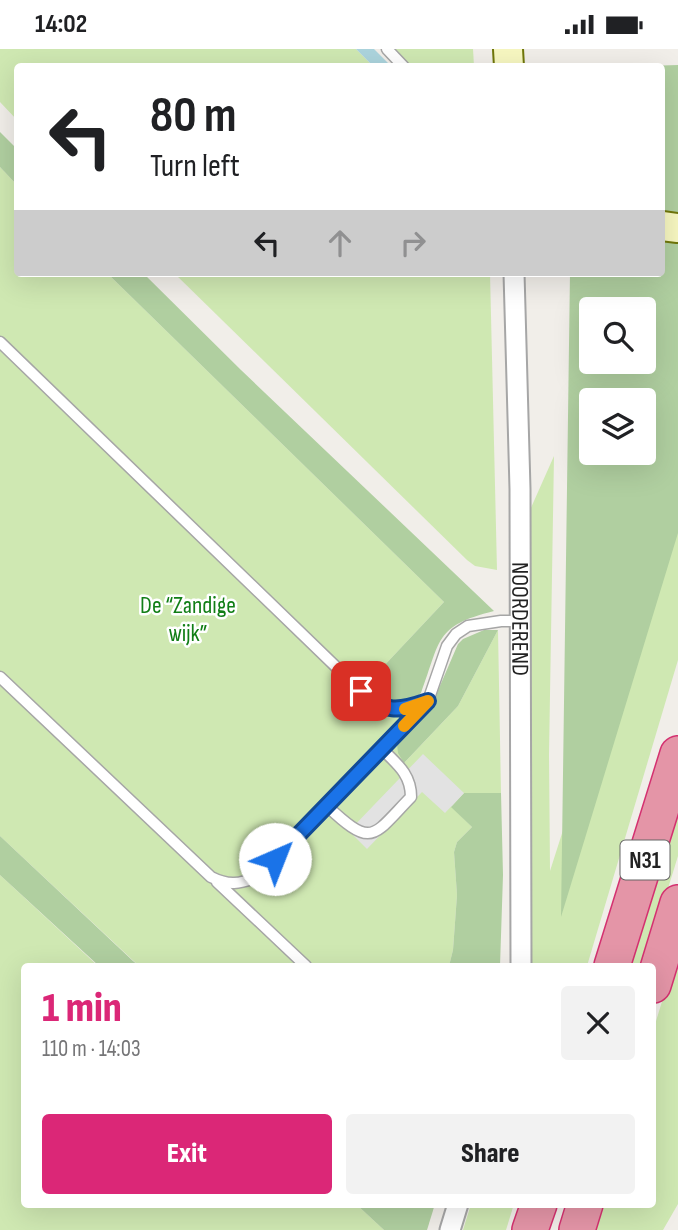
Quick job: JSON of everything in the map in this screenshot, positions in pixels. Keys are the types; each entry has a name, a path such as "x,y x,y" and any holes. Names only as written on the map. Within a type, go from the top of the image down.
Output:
{"highway":[{"name":"N31","path":"613,963 678,754"},
{"name":"N31","path":"656,975 678,903"},
{"path":"530,1230 537,1208"},
{"path":"577,1230 584,1208"}],"street":[{"name":"NOORDEREND","path":"514,277 520,489 521,963"},
{"path":"450,1230 457,1208"}],"lane":[{"path":"387,49 400,63"},
{"path":"0,342 378,706 403,710 428,701"},
{"path":"211,877 226,884 239,884 258,877 428,701 444,655 456,634 468,626 519,621"},
{"path":"0,677 303,963"},
{"path":"327,806 351,828 364,834 377,831 411,797 411,783 405,772 382,749"}],"green space":[{"path":"0,49 356,49 370,63 14,63 14,117 0,102"},
{"path":"394,49 473,49 474,63 408,63"},
{"path":"665,65 678,65 678,533 561,917 570,277 665,277"},
{"path":"0,132 14,146 14,182 0,167"},
{"name":"De “Zandige wijk”","path":"0,167 14,182 14,277 111,277 444,602 365,686 399,704 415,700 427,711 397,744 405,762 458,706 498,630 501,793 464,793 451,806 472,827 457,842 454,852 457,895 450,963 136,963 0,836"},
{"path":"111,277 147,277 494,611 460,623 442,638 421,693 414,699 399,704 392,703 365,686 444,602"},
{"path":"178,277 490,277 497,570 475,566"},
{"path":"554,456 549,755 550,871 678,470 678,660 588,963 529,963 526,519"},
{"path":"484,630 498,630 458,706 404,763 398,753 397,744 433,702 458,644"},
{"path":"464,793 501,793 503,875 500,963 450,963 457,895 454,852 457,842 472,827 451,807"},
{"path":"678,800 678,856 645,963 628,963"},
{"path":"0,836 136,963 96,963 0,875"},
{"path":"0,875 95,963 21,963 21,1208 360,1208 384,1230 0,1230"},
{"path":"678,949 678,1204 663,1230 591,1230 598,1208 656,1208 656,1021"},
{"path":"360,1208 434,1208 427,1230 384,1230"},
{"path":"470,1208 513,1208 506,1230 463,1230"}],"shaded area":[{"path":"423,754 464,793 445,813 422,792 367,849 349,831"}],"water":[{"path":"356,49 374,49 388,63 370,63"}],"slow traffic":[{"path":"404,726 428,701 405,709"}],"route":[{"path":"275,859 428,701 403,710 378,706 361,691"}]}
